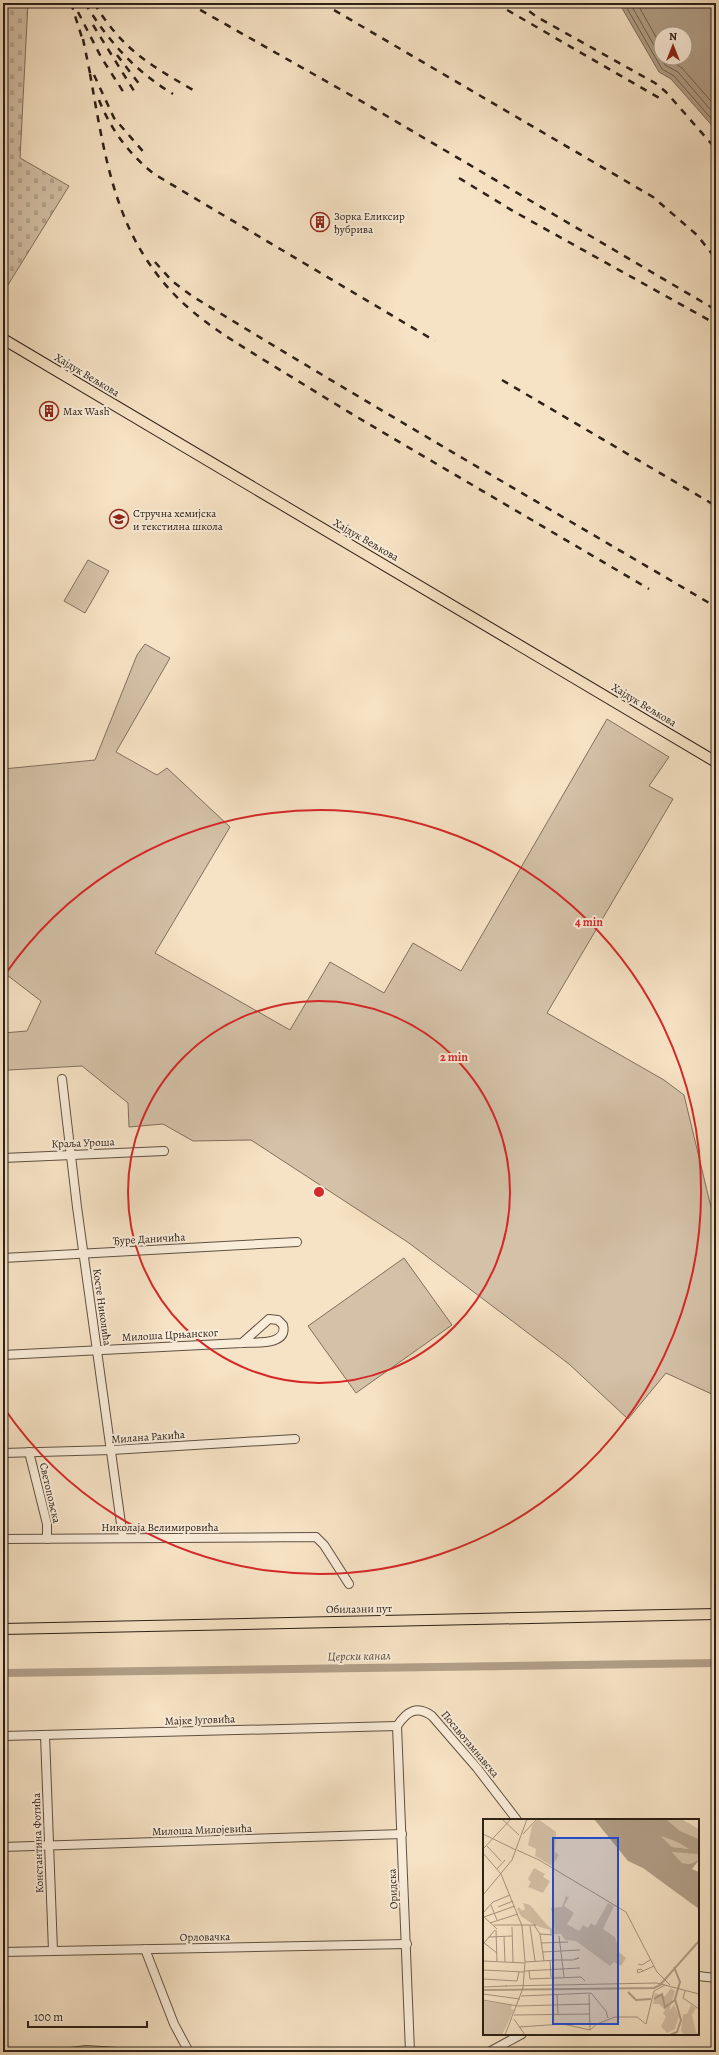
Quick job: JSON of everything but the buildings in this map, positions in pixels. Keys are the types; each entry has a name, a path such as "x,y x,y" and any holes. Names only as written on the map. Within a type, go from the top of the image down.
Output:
{"main road":[{"name":"Хајдук Вељкова","path":"3,339 716,762"},
{"name":"Обилазни пут","path":"3,1629 716,1614"}],"street":[{"name":"Косте Николића","path":"62,1079 123,1538"},
{"name":"Краља Уроша","path":"3,1158 164,1151"},
{"name":"Ђуре Даничића","path":"3,1258 297,1242"},
{"name":"Милоша Црњанског","path":"3,1355 242,1343 277,1340 283,1334 283,1325 278,1320 269,1319 242,1343"},
{"name":"Милана Ракића","path":"3,1453 112,1450 295,1439"},
{"name":"Светопољска","path":"29,1452 47,1524 48,1539"},
{"name":"Николаја Велимировића","path":"3,1539 316,1537 324,1545 349,1584"},
{"name":"Посавотамнавска","path":"398,1726 406,1715 416,1710 423,1710 432,1716 477,1768 516,1819"},
{"name":"Мајке Југовића","path":"3,1736 398,1726"},
{"name":"Оридска","path":"398,1726 410,2052"},
{"name":"Константина Фотића","path":"45,1735 53,1951"},
{"name":"Милоша Милојевића","path":"3,1847 402,1834"},
{"name":"Орловачка","path":"3,1952 407,1944"},
{"path":"145,1949 174,2024 189,2052"},
{"path":"699,1976 716,1978"},
{"path":"489,2052 520,2035"},
{"path":"71,2052 86,2050 117,2052"}],"green space":[{"path":"3,3 28,3 20,158 69,186 3,293"},
{"path":"88,560 109,571 85,613 64,601"},
{"path":"145,644 170,658 116,752 157,775 167,768 230,827 155,953 290,1030 330,962 384,993 413,943 461,971 607,719 669,757 649,786 673,799 547,1013 664,1080 684,1095 716,1228 716,1396 666,1373 628,1419 569,1364 409,1243 251,1140 193,1141 163,1124 129,1127 128,1103 82,1066 9,1070 3,1069 3,1033 27,1031 41,1001 3,972 3,769 95,760 137,655"},
{"path":"404,1258 452,1325 356,1393 308,1326"}],"water":[{"path":"619,3 716,3 716,130 671,79 659,72 656,66 693,66 693,26 653,26 653,62"}],"waterway":[{"name":"Церски канал","path":"3,1673 716,1663"}],"railway":[{"path":"71,3 84,44"},
{"path":"85,3 103,30 123,54 146,75 173,94"},
{"path":"94,3 115,33 137,54 162,72 193,90"},
{"path":"188,3 368,105 716,310"},
{"path":"322,3 653,197 697,235 716,259"},
{"path":"495,3 661,99"},
{"path":"518,3 537,17 655,83 666,92 716,149"},
{"path":"78,12 101,57 124,93"},
{"path":"93,25 134,91"},
{"path":"83,39 91,78"},
{"path":"117,55 140,85"},
{"path":"90,74 108,167 122,212 143,254 156,273 185,305 217,330 326,398 649,589"},
{"path":"94,75 114,118 147,156"},
{"path":"99,100 109,121 122,141 129,150 154,174 435,341"},
{"path":"459,178 513,211 716,324"},
{"path":"155,262 172,281 192,296 257,336 716,607"},
{"path":"502,380 716,506"}],"place":[{"name":"Зорка Еликсир ђубрива","path":"320,222"},
{"name":"Max Wash","path":"49,411"},
{"name":"Стручна хемијска и текстилна школа","path":"119,519"}]}
